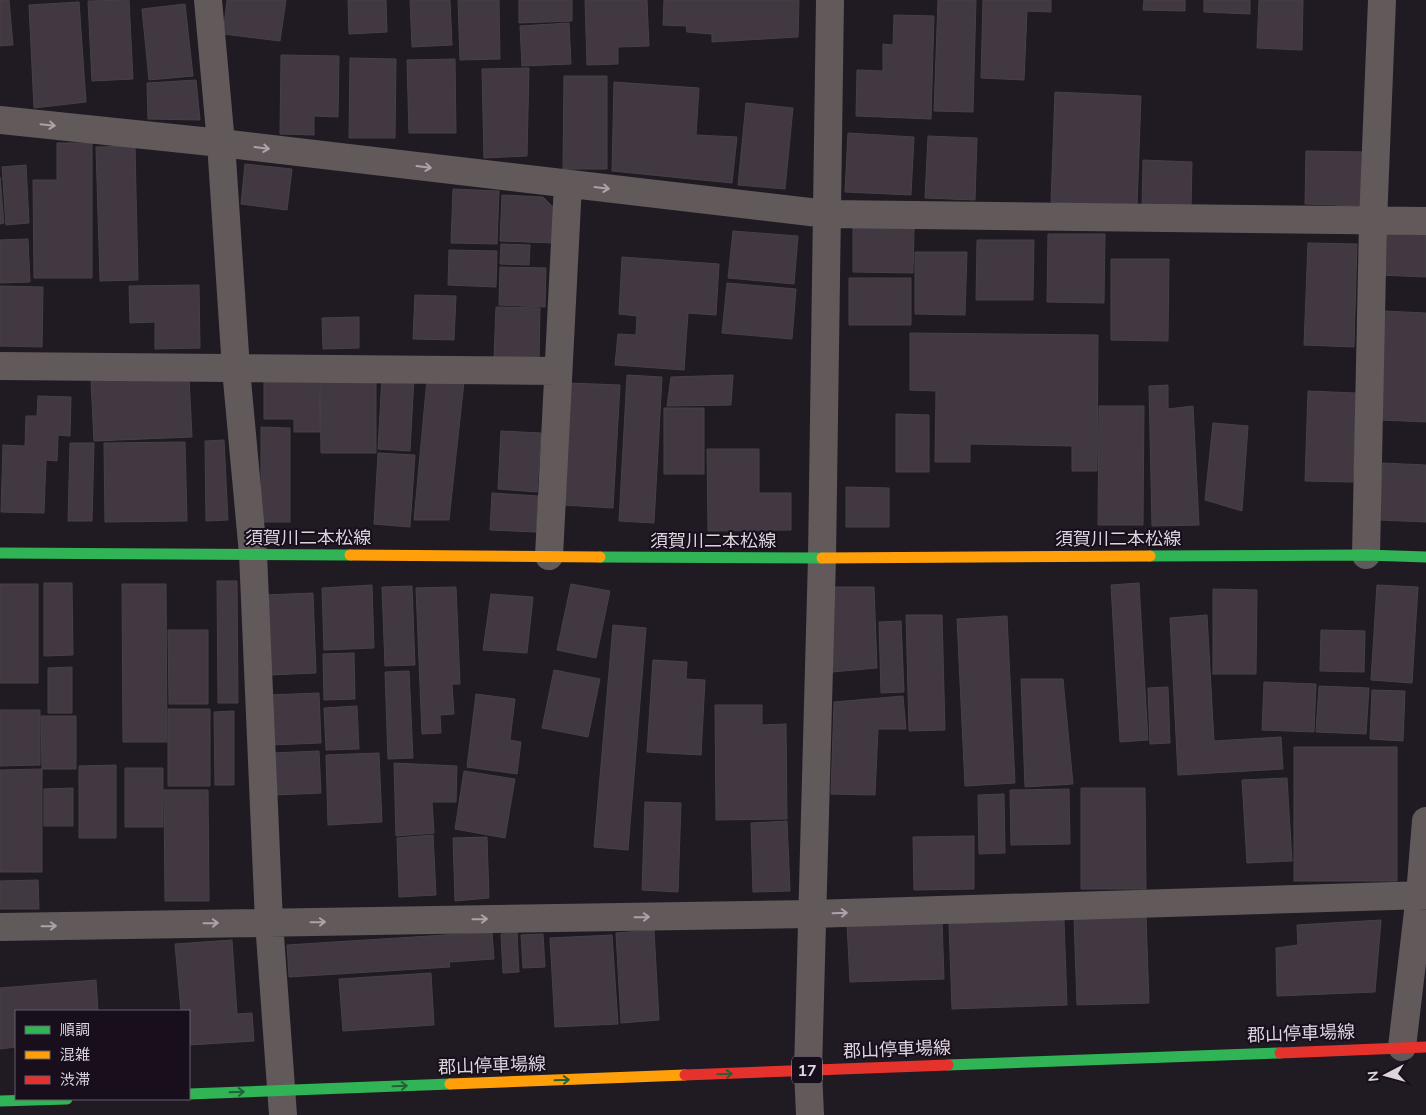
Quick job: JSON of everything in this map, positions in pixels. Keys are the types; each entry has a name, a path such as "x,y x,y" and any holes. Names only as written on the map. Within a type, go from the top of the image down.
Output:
{"main road":[{"name":"須賀川二本松線","path":"0,553 822,558 1366,555 1426,557"},
{"name":"郡山停車場線","path":"190,1094 282,1103 808,1070 1414,1047"},
{"path":"0,1101 34,1100"}],"street":[{"path":"208,0 221,143 236,368 253,554 269,922 282,1103"},
{"path":"810,1115 808,1070 822,558 830,0"},
{"path":"1366,555 1373,222 1382,0"},
{"path":"0,120 221,143 826,214 1426,222"},
{"path":"549,556 568,184"},
{"path":"0,366 558,371"},
{"path":"1414,1047 1426,821"},
{"path":"0,927 812,914 1423,895"}],"building":[{"path":"0,0 9,0 13,45 0,46"},
{"path":"129,0 133,79 92,81 88,1"},
{"path":"227,0 286,0 280,41 223,34"},
{"path":"348,0 386,0 387,32 349,34"},
{"path":"410,0 450,0 452,45 412,47"},
{"path":"458,0 499,0 500,59 460,60"},
{"path":"519,0 572,0 572,21 519,23"},
{"path":"585,0 647,0 649,46 618,47 618,64 587,65"},
{"path":"664,0 799,0 798,37 712,42 712,34 687,32 686,26 663,25"},
{"path":"938,0 976,0 973,112 934,111"},
{"path":"983,0 1051,0 1051,12 1027,11 1024,80 981,78"},
{"path":"1144,0 1185,0 1185,11 1143,10"},
{"path":"1204,0 1250,0 1250,14 1204,12"},
{"path":"1259,0 1303,0 1302,50 1257,48"},
{"path":"79,2 86,102 34,108 29,5"},
{"path":"185,4 193,76 149,80 142,9"},
{"path":"894,15 934,16 931,119 856,116 857,70 883,71 883,44 893,45"},
{"path":"569,23 571,64 522,66 520,26"},
{"path":"281,55 339,56 338,117 314,116 314,135 280,134"},
{"path":"350,58 396,59 395,138 349,138"},
{"path":"455,59 456,133 409,133 407,60"},
{"path":"529,68 527,156 484,158 482,69"},
{"path":"564,76 607,76 607,169 563,169"},
{"path":"196,80 200,120 148,119 147,83"},
{"path":"614,82 699,88 696,135 737,137 732,183 612,171"},
{"path":"1055,92 1141,96 1137,206 1051,202"},
{"path":"746,103 793,108 785,189 738,185"},
{"path":"848,133 914,137 911,195 845,192"},
{"path":"928,136 977,138 975,200 925,198"},
{"path":"57,143 92,143 92,278 34,278 33,180 57,180"},
{"path":"135,146 138,280 100,281 96,147"},
{"path":"1306,151 1363,152 1361,206 1305,204"},
{"path":"1143,160 1192,162 1191,207 1142,206"},
{"path":"245,164 292,169 287,210 241,204"},
{"path":"26,165 29,223 6,225 2,167"},
{"path":"0,177 4,223 0,224"},
{"path":"453,189 499,191 497,244 451,243"},
{"path":"502,195 543,197 556,210 554,243 500,241"},
{"path":"853,228 914,229 913,273 853,272"},
{"path":"733,231 798,236 794,284 728,278"},
{"path":"1381,232 1426,233 1426,277 1379,275"},
{"path":"1048,234 1105,234 1104,303 1047,302"},
{"path":"28,239 30,282 0,283 0,240"},
{"path":"977,240 1034,240 1033,300 976,300"},
{"path":"1308,243 1357,244 1354,347 1304,345"},
{"path":"501,244 530,245 529,265 500,264"},
{"path":"449,250 497,251 496,287 448,285"},
{"path":"915,252 967,252 965,315 915,314"},
{"path":"622,257 719,264 716,315 688,313 684,370 615,365 618,334 636,335 637,316 619,314"},
{"path":"1111,259 1169,259 1168,341 1111,340"},
{"path":"500,267 546,268 545,307 499,305"},
{"path":"849,278 911,278 911,325 849,325"},
{"path":"727,283 796,289 792,339 722,333"},
{"path":"199,285 200,348 155,349 155,322 130,323 129,286"},
{"path":"0,286 43,287 42,347 0,346"},
{"path":"415,295 456,296 454,340 413,339"},
{"path":"496,307 540,308 539,360 494,358"},
{"path":"1384,311 1426,313 1426,422 1381,420"},
{"path":"359,317 359,348 323,349 322,318"},
{"path":"910,333 1098,335 1097,471 1072,471 1072,446 970,444 970,462 935,462 936,391 910,390"},
{"path":"319,373 320,432 294,432 294,419 264,419 264,381"},
{"path":"382,375 414,378 410,451 378,449"},
{"path":"627,375 662,377 654,523 619,521"},
{"path":"733,375 731,405 667,406 671,377"},
{"path":"320,376 376,376 376,453 321,453"},
{"path":"189,377 192,437 94,441 91,381"},
{"path":"427,379 464,382 449,520 414,520"},
{"path":"568,383 620,385 613,508 563,505"},
{"path":"1168,385 1168,409 1193,406 1199,525 1152,526 1149,386"},
{"path":"1308,391 1356,393 1353,482 1305,481"},
{"path":"38,396 71,397 70,436 58,435 57,461 46,460 44,513 1,512 3,445 25,446 26,416 37,416"},
{"path":"1099,406 1144,406 1143,525 1098,525"},
{"path":"664,408 704,408 704,474 664,474"},
{"path":"896,414 929,415 929,472 896,472"},
{"path":"1213,423 1248,426 1242,511 1205,500"},
{"path":"261,427 290,428 290,522 261,522"},
{"path":"501,431 541,433 537,492 498,489"},
{"path":"224,440 228,520 206,521 205,441"},
{"path":"185,442 187,521 105,522 104,443"},
{"path":"70,443 94,443 92,521 68,521"},
{"path":"707,449 759,449 759,493 791,493 791,530 708,531"},
{"path":"378,453 415,455 410,527 374,524"},
{"path":"1382,463 1426,465 1426,522 1380,520"},
{"path":"846,487 889,488 889,527 846,527"},
{"path":"492,493 538,496 536,532 490,530"},
{"path":"217,581 237,581 238,703 218,703"},
{"path":"44,583 72,583 73,655 44,656"},
{"path":"1139,583 1148,740 1120,742 1111,585"},
{"path":"0,584 38,584 38,683 0,683"},
{"path":"122,584 166,584 167,742 123,742"},
{"path":"571,584 610,591 596,658 557,650"},
{"path":"372,585 374,648 324,650 322,588"},
{"path":"1377,585 1418,587 1412,683 1371,680"},
{"path":"412,586 415,665 385,666 382,587"},
{"path":"456,587 460,684 452,684 454,714 440,715 441,733 422,734 416,588"},
{"path":"835,587 874,587 877,668 832,672"},
{"path":"1213,589 1257,590 1256,674 1213,674"},
{"path":"313,593 316,673 268,675 265,595"},
{"path":"491,594 533,597 527,653 483,650"},
{"path":"906,615 942,615 945,730 909,731"},
{"path":"1207,615 1214,741 1281,737 1283,769 1178,775 1170,618"},
{"path":"1007,616 1015,783 965,786 957,619"},
{"path":"901,621 904,692 881,693 879,622"},
{"path":"613,625 646,628 628,850 594,847"},
{"path":"168,630 208,630 208,704 169,704"},
{"path":"1321,630 1365,631 1364,672 1320,671"},
{"path":"354,653 355,699 324,700 323,654"},
{"path":"653,660 687,662 686,679 705,680 701,755 647,752"},
{"path":"72,667 72,713 48,713 48,668"},
{"path":"554,670 600,679 588,737 542,728"},
{"path":"409,671 413,758 388,759 385,672"},
{"path":"1021,679 1063,679 1073,784 1025,787"},
{"path":"1264,682 1316,684 1314,732 1262,730"},
{"path":"1319,686 1369,688 1366,734 1316,732"},
{"path":"1168,687 1170,743 1150,744 1148,688"},
{"path":"1372,690 1405,691 1403,741 1370,739"},
{"path":"319,693 321,743 270,745 268,695"},
{"path":"476,694 515,699 510,740 521,742 517,774 467,767"},
{"path":"903,696 906,729 878,729 875,795 831,794 834,702"},
{"path":"715,705 762,705 762,725 786,724 787,819 716,820"},
{"path":"357,706 359,749 326,750 324,708"},
{"path":"168,709 210,709 210,786 168,786"},
{"path":"0,710 40,710 40,765 0,766"},
{"path":"234,711 234,785 215,785 214,712"},
{"path":"41,716 76,716 76,769 42,769"},
{"path":"1294,747 1397,747 1397,881 1294,881"},
{"path":"319,751 321,793 275,795 273,753"},
{"path":"379,753 382,822 328,825 326,755"},
{"path":"394,763 457,766 456,802 432,802 434,833 396,836"},
{"path":"116,765 116,838 79,838 79,766"},
{"path":"125,768 163,768 163,827 125,827"},
{"path":"42,769 42,872 0,872 0,770"},
{"path":"464,771 515,779 505,838 455,829"},
{"path":"1287,778 1292,861 1247,863 1242,780"},
{"path":"73,788 73,826 44,826 44,789"},
{"path":"1081,788 1145,788 1146,889 1081,889"},
{"path":"1069,789 1070,844 1011,845 1010,790"},
{"path":"164,790 208,790 209,901 165,901"},
{"path":"1004,794 1005,853 979,854 978,795"},
{"path":"645,802 681,803 678,892 642,890"},
{"path":"787,821 790,891 753,892 751,823"},
{"path":"433,835 436,895 399,897 397,838"},
{"path":"974,836 974,889 914,890 913,837"},
{"path":"487,837 489,898 455,901 453,838"},
{"path":"38,880 39,909 0,909 0,881"},
{"path":"1146,916 1149,1003 1077,1005 1074,918"},
{"path":"942,920 944,979 850,982 847,924"},
{"path":"1064,920 1067,1005 952,1009 949,924"},
{"path":"1381,920 1375,992 1277,996 1276,948 1298,945 1297,925"},
{"path":"654,930 659,1020 621,1023 616,933"},
{"path":"492,932 494,959 449,962 450,967 289,977 287,945"},
{"path":"517,932 519,972 503,973 501,934"},
{"path":"543,934 545,967 523,968 521,935"},
{"path":"612,935 618,1024 555,1027 550,938"},
{"path":"232,940 237,1014 252,1013 254,1041 190,1045 190,1010 181,1010 175,944"},
{"path":"431,973 434,1025 343,1031 339,979"},
{"path":"96,980 98,1010 15,1010 15,1047 0,1049 0,988"}],"traffic: fast":[{"path":"0,553 350,555"},
{"path":"1150,556 1366,555 1426,557"},
{"path":"600,557 822,558"},
{"path":"948,1065 1280,1053"},
{"path":"190,1094 450,1084"},
{"path":"0,1101 34,1100"}],"traffic: slow":[{"path":"350,555 600,557"},
{"path":"822,558 1150,556"},
{"path":"450,1084 685,1075"}],"traffic: jam":[{"path":"1280,1053 1426,1047"},
{"path":"685,1075 948,1065"}]}
